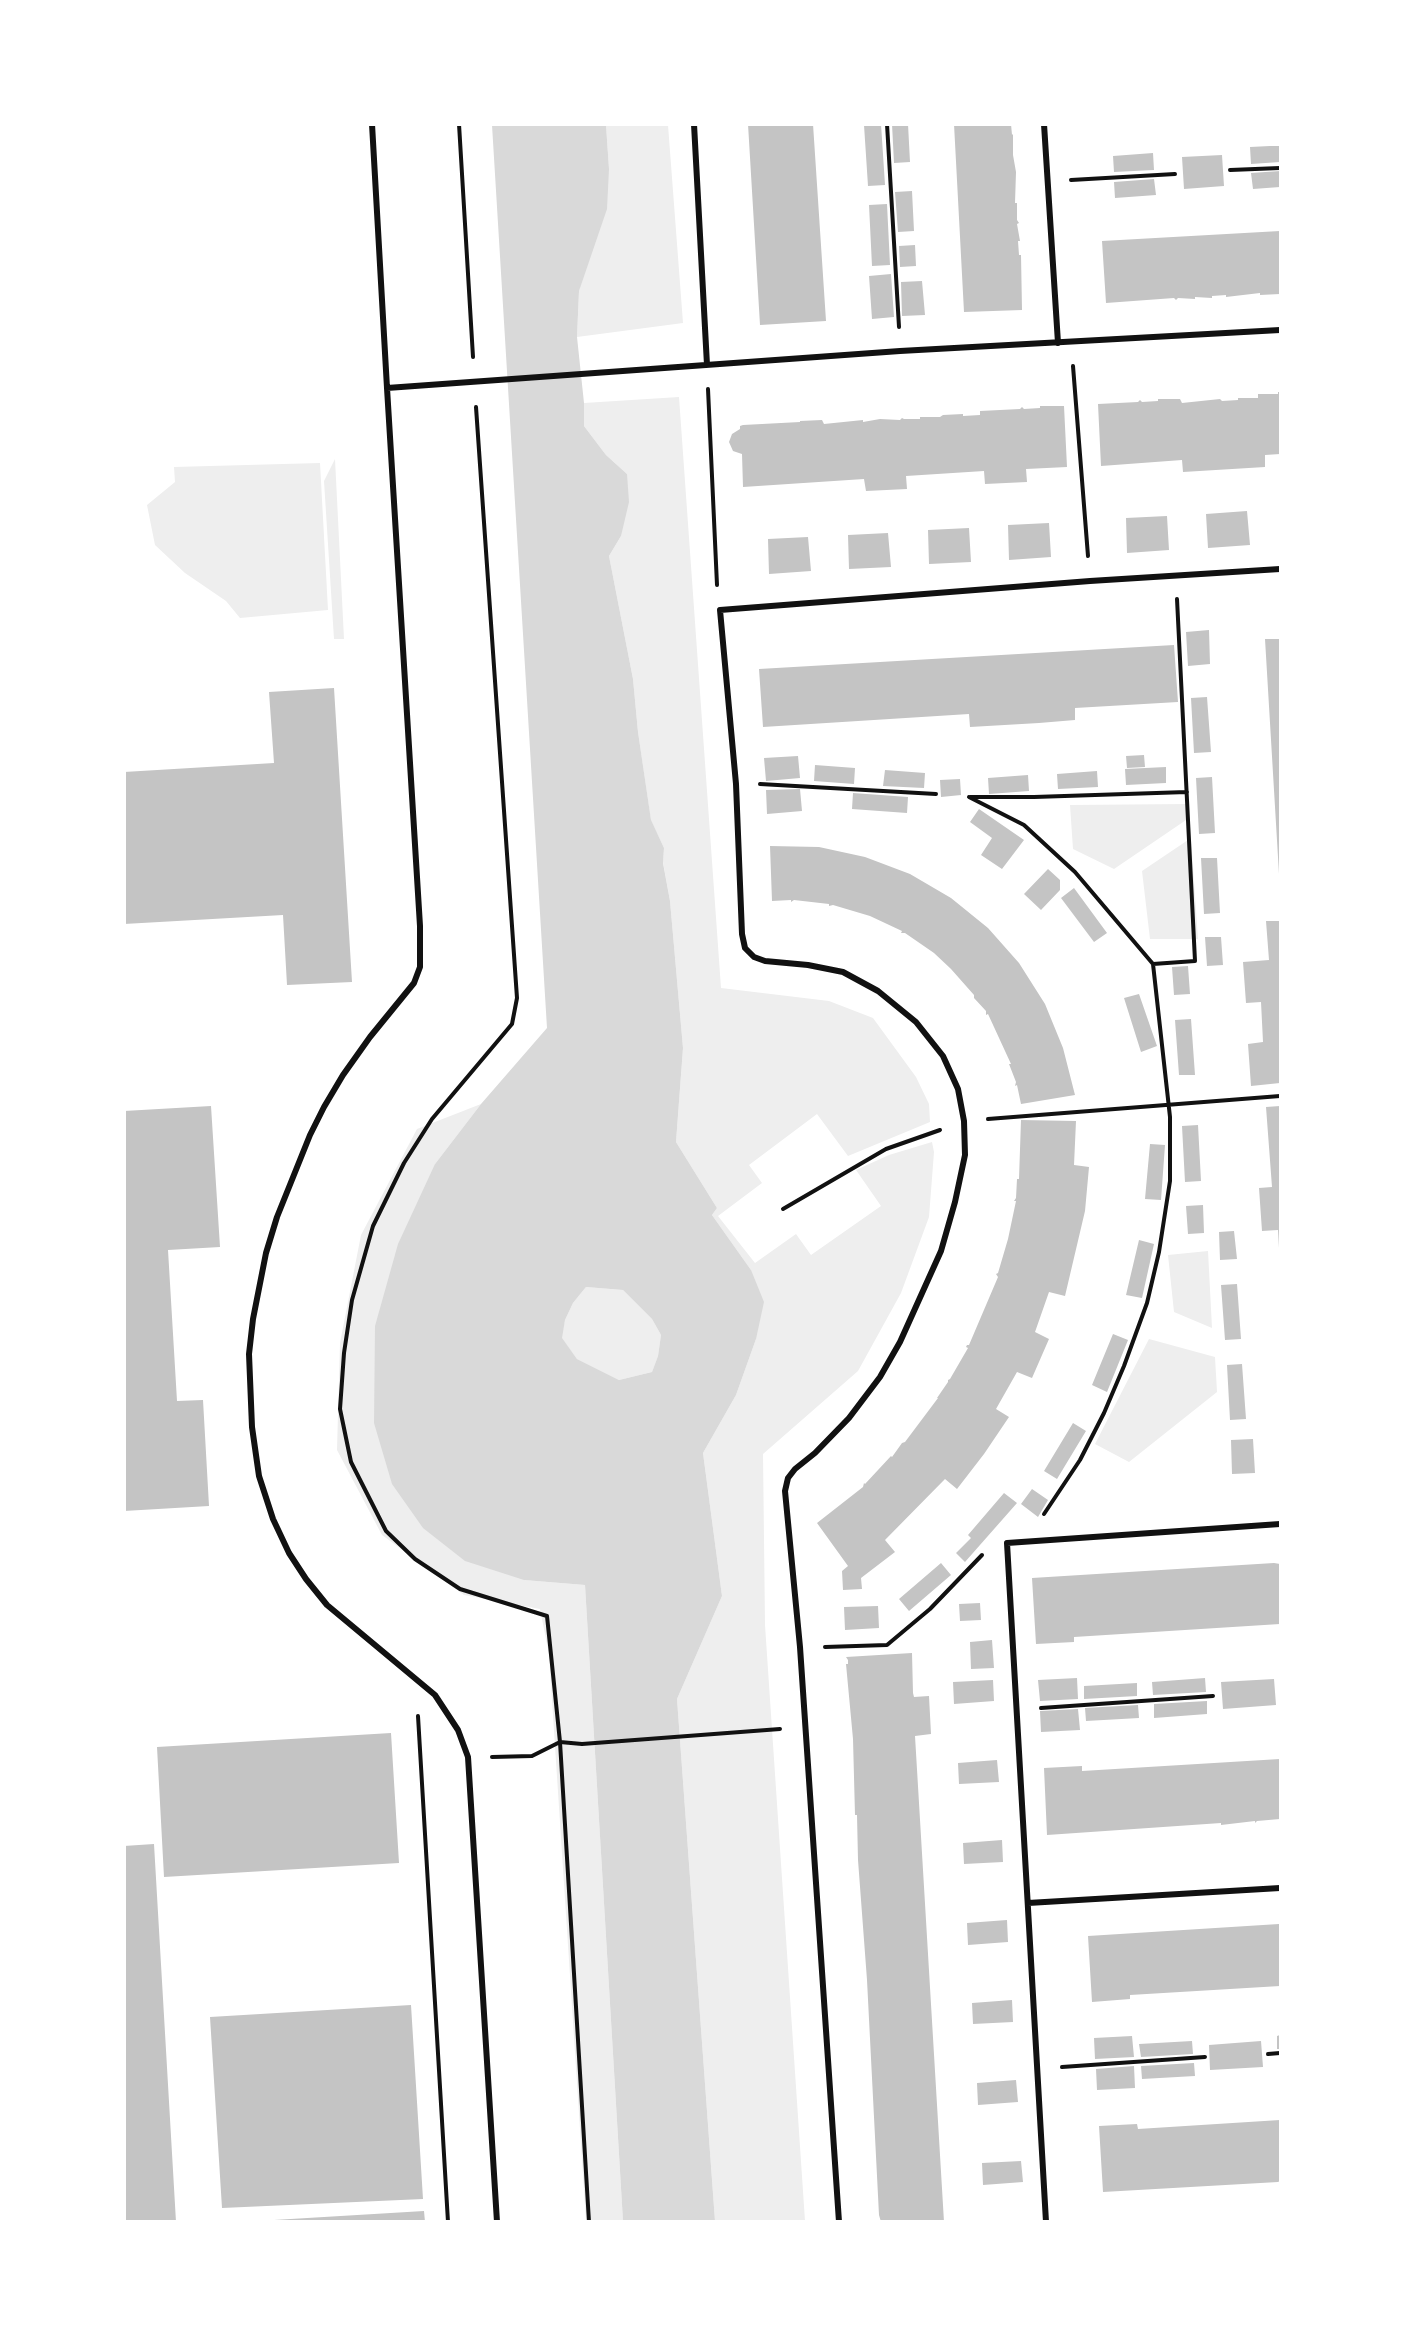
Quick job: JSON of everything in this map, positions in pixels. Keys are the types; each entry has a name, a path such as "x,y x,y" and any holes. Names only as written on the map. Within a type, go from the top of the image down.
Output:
{"street":[{"path":"372,124 420,927 420,967 414,983 370,1037 343,1075 310,1135 292,1179 266,1253 259,1285 249,1354 252,1427 259,1476 273,1519 289,1553 327,1605 435,1695 458,1730 468,1757 497,2222"},
{"path":"694,124 707,365"},
{"path":"1044,124 1058,343"},
{"path":"387,388 900,351 1281,330"},
{"path":"839,2222 800,1647 785,1491 788,1478 849,1418 880,1377 900,1342 941,1251 965,1155 964,1121 957,1089 943,1056 916,1022 878,991 843,972 808,965 765,961 754,957 745,948 742,934 736,784 720,610 1090,581 1281,569"},
{"path":"1046,2222 1007,1544 1281,1524"},
{"path":"1028,1903 1281,1888"}],"path":[{"path":"459,124 474,381 518,998 512,1024 432,1119 404,1162 373,1226 352,1300 344,1353 340,1409 351,1462 386,1531 416,1559 460,1589 547,1616 560,1742 589,2222"},
{"path":"887,124 900,351"},
{"path":"1230,170 1281,168"},
{"path":"1048,181 1175,174"},
{"path":"1071,342 1090,581"},
{"path":"709,408 716,579"},
{"path":"1153,964 1195,961 1176,576"},
{"path":"736,784 777,784 936,794"},
{"path":"1041,1517 1080,1460 1104,1413 1147,1302 1159,1252 1170,1181 1168,1105 1153,964 1075,872 1024,825 969,796 1035,797 1186,792"},
{"path":"783,1209 886,1149 964,1121 1281,1096"},
{"path":"800,1647 887,1645 930,1609 985,1552"},
{"path":"416,1679 448,2222"},
{"path":"1016,1709 1213,1696"},
{"path":"468,1757 532,1756 560,1742 582,1743 805,1727"},
{"path":"1268,2054 1281,2053"},
{"path":"1037,2069 1205,2057"}],"shaded area":[{"path":"492,125 606,125 609,169 607,209 579,291 577,337 584,403 584,426 606,455 627,474 629,502 621,536 609,556 633,679 651,820 664,848 663,863 670,901 683,1048 676,1142 717,1208 712,1215 751,1270 764,1302 756,1339 736,1395 703,1453 722,1596 677,1699 715,2221 623,2221 585,1585 524,1580 465,1561 423,1528 392,1484 374,1423 375,1326 398,1244 435,1164 481,1104 547,1028","holes":["586,1287 623,1290 652,1319 661,1335 658,1356 652,1372 619,1380 577,1359 562,1338 565,1320 573,1303"]},
{"path":"606,125 668,125 683,323 577,337 579,291 609,169"},
{"path":"679,397 721,988 829,1001 873,1018 916,1077 929,1104 930,1122 848,1156 817,1114 749,1165 762,1183 718,1216 755,1263 796,1234 811,1255 881,1206 856,1170 889,1155 932,1142 934,1152 929,1217 901,1293 858,1371 763,1454 765,1625 805,2221 715,2221 677,1699 722,1596 703,1453 736,1395 756,1339 751,1270 712,1215 717,1208 676,1142 683,1048 670,901 663,862 664,848 651,821 633,679 609,556 621,536 627,474 606,455 584,426 584,403"},
{"path":"335,459 344,639 334,639 324,481"},
{"path":"320,463 328,610 240,618 226,601 185,573 155,545 147,505 175,482 174,467"},
{"path":"1188,804 1189,818 1114,869 1073,849 1070,805"},
{"path":"1191,838 1198,939 1150,939 1142,871"},
{"path":"481,1104 435,1164 524,1580 585,1585 623,2221 586,2221 549,1654 540,1609 464,1595 382,1535 337,1450 340,1343 361,1235 417,1129"},
{"path":"1208,1251 1212,1328 1174,1312 1168,1255"},
{"path":"586,1287 623,1290 652,1319 661,1335 658,1356 652,1372 619,1380 577,1359 561,1338 565,1320 573,1303"},
{"path":"1149,1339 1215,1357 1217,1392 1129,1462 1095,1444"}],"building":[{"path":"748,124 813,124 826,321 760,325"},
{"path":"881,124 885,185 868,186 864,125"},
{"path":"892,124 908,124 910,162 894,163"},
{"path":"954,124 1011,124 1016,172 1015,203 1017,203 1019,223 1017,224 1020,241 1018,241 1019,255 1021,255 1022,310 964,312"},
{"path":"1280,146 1280,162 1251,164 1250,147"},
{"path":"1153,153 1154,170 1114,172 1113,156"},
{"path":"1222,155 1224,186 1184,189 1182,157"},
{"path":"1280,171 1280,187 1253,189 1251,173"},
{"path":"1154,179 1156,195 1115,198 1114,182"},
{"path":"912,191 914,231 898,232 895,192"},
{"path":"887,204 890,265 872,266 869,205"},
{"path":"1280,231 1280,294 1260,295 1260,293 1226,297 1226,295 1212,296 1212,298 1106,303 1102,241"},
{"path":"915,245 916,266 900,267 899,246"},
{"path":"891,274 894,317 872,319 869,276"},
{"path":"922,281 925,315 902,316 901,282"},
{"path":"1280,392 1280,454 1265,455 1265,467 1183,472 1182,460 1101,466 1098,404 1138,402 1140,400 1142,402 1158,401 1158,399 1180,399 1182,403 1220,399 1222,401 1238,400 1238,398 1258,398 1258,394 1278,394"},
{"path":"1040,406 1064,406 1067,467 1026,469 1027,482 985,484 984,471 906,476 907,489 866,491 864,479 743,487 742,454 733,451 729,442 732,434 743,425 822,420 824,424 880,419 920,419 920,417 943,415 980,415 980,411 1020,409 1022,407 1024,409 1040,408"},
{"path":"1247,511 1250,545 1208,548 1206,514"},
{"path":"1167,516 1169,550 1127,553 1126,518"},
{"path":"1049,523 1051,557 1009,560 1008,525"},
{"path":"969,528 971,562 929,564 928,530"},
{"path":"888,533 891,567 849,569 848,535"},
{"path":"808,537 811,571 769,574 768,539"},
{"path":"1209,630 1210,664 1188,666 1186,632"},
{"path":"1265,639 1280,639 1280,874 1279,874"},
{"path":"1174,645 1178,702 1075,708 1075,720 1039,723 970,727 969,714 763,727 759,669"},
{"path":"334,688 352,982 287,985 283,915 124,924 124,772 274,763 269,692"},
{"path":"1207,697 1211,752 1194,753 1191,698"},
{"path":"1144,755 1145,767 1127,768 1126,756"},
{"path":"798,756 800,778 766,781 764,758"},
{"path":"815,765 855,768 854,784 814,781"},
{"path":"1166,767 1166,783 1126,785 1125,769"},
{"path":"885,770 925,773 924,788 883,786"},
{"path":"1097,771 1098,787 1058,789 1057,774"},
{"path":"1028,775 1029,791 989,794 988,778"},
{"path":"1212,777 1215,833 1199,834 1196,778"},
{"path":"960,779 961,795 941,797 940,780"},
{"path":"800,789 802,811 767,814 766,790"},
{"path":"853,793 908,797 907,813 852,809"},
{"path":"979,809 1024,840 1002,869 981,855 992,838 970,822"},
{"path":"770,846 819,847 865,857 910,874 951,898 988,928 1019,963 1045,1004 1063,1048 1075,1095 1021,1104 1009,1064 1011,1064 986,1011 951,969 934,953 905,933 901,933 902,931 870,916 833,905 829,906 829,904 794,900 791,902 791,900 772,901"},
{"path":"1201,858 1217,858 1220,913 1204,914"},
{"path":"1048,869 1060,880 1060,890 1041,910 1024,894"},
{"path":"1074,888 1107,933 1094,942 1061,898"},
{"path":"1266,921 1280,921 1280,1083 1251,1086 1248,1044 1263,1042 1261,1002 1246,1003 1243,962 1269,960"},
{"path":"1205,937 1221,937 1223,965 1207,966"},
{"path":"1188,966 1190,994 1174,995 1172,967"},
{"path":"1139,994 1157,1046 1141,1052 1124,998"},
{"path":"1191,1019 1195,1075 1179,1075 1175,1020"},
{"path":"211,1106 220,1247 168,1250 177,1401 203,1400 209,1506 124,1511 124,1111"},
{"path":"1280,1106 1279,1248 1278,1230 1262,1231 1259,1188 1272,1187 1266,1107"},
{"path":"1021,1120 1076,1121 1074,1165 1089,1167 1085,1211 1065,1296 1049,1292 1035,1332 1049,1339 1032,1378 1017,1372 996,1409 1009,1417 957,1489 945,1479 885,1540 895,1552 861,1578 862,1589 843,1590 842,1571 848,1566 817,1523 863,1487 864,1483 905,1442 938,1398 968,1348 966,1347 969,1345 998,1277 996,1274 1008,1239 1016,1201 1014,1201 1017,1179 1019,1179"},
{"path":"1198,1125 1201,1181 1185,1182 1182,1126"},
{"path":"1150,1144 1165,1145 1161,1200 1145,1199"},
{"path":"1203,1205 1204,1233 1188,1234 1186,1206"},
{"path":"1234,1231 1237,1259 1220,1260 1219,1232"},
{"path":"1139,1240 1154,1244 1142,1298 1126,1295"},
{"path":"1237,1284 1241,1339 1225,1340 1221,1285"},
{"path":"1113,1334 1128,1340 1107,1392 1092,1385"},
{"path":"1242,1364 1246,1419 1230,1420 1227,1365"},
{"path":"1073,1423 1086,1431 1057,1479 1044,1471"},
{"path":"1253,1439 1255,1473 1232,1474 1231,1440"},
{"path":"1032,1489 1048,1500 1038,1517 1021,1504"},
{"path":"1004,1493 1017,1503 965,1562 956,1553 971,1538 968,1535"},
{"path":"941,1563 951,1575 909,1611 899,1599"},
{"path":"1280,1564 1280,1624 1074,1637 1074,1642 1036,1644 1032,1578"},
{"path":"980,1603 981,1620 960,1621 959,1604"},
{"path":"878,1606 879,1628 845,1630 844,1607"},
{"path":"992,1640 994,1668 971,1669 970,1642"},
{"path":"912,1653 914,1697 929,1696 931,1734 915,1736 944,2222 881,2222 879,2215 867,1980 857,1815 855,1815 853,1739 846,1664 848,1660 846,1657"},
{"path":"1077,1678 1078,1699 1040,1701 1038,1680"},
{"path":"1205,1678 1206,1692 1153,1695 1152,1682"},
{"path":"1274,1679 1276,1705 1223,1709 1221,1682"},
{"path":"993,1680 994,1701 954,1704 953,1682"},
{"path":"1137,1683 1137,1696 1084,1699 1084,1686"},
{"path":"1207,1701 1207,1714 1154,1718 1154,1704"},
{"path":"1138,1705 1139,1718 1086,1721 1085,1708"},
{"path":"1078,1709 1080,1730 1041,1732 1040,1711"},
{"path":"391,1733 399,1863 164,1877 157,1747"},
{"path":"1280,1759 1280,1819 1255,1823 1255,1821 1047,1835 1044,1768 1082,1766 1082,1771"},
{"path":"997,1760 999,1782 959,1784 958,1763"},
{"path":"1002,1840 1003,1862 964,1864 963,1843"},
{"path":"154,1844 176,2222 124,2222 124,1846"},
{"path":"1007,1920 1008,1942 968,1945 967,1923"},
{"path":"1280,1924 1280,1986 1130,1995 1130,1999 1092,2002 1088,1936"},
{"path":"1012,2000 1013,2022 973,2024 972,2003"},
{"path":"411,2005 423,2199 222,2208 210,2017"},
{"path":"1280,2035 1280,2049 1277,2049 1277,2036"},
{"path":"1132,2036 1134,2057 1095,2059 1094,2038"},
{"path":"1192,2041 1193,2054 1141,2057 1139,2044"},
{"path":"1261,2041 1263,2067 1210,2070 1209,2045"},
{"path":"1194,2063 1195,2076 1142,2079 1141,2066"},
{"path":"1134,2066 1135,2088 1097,2090 1096,2069"},
{"path":"1016,2080 1018,2102 978,2105 977,2083"},
{"path":"1280,2120 1280,2181 1278,2182 1103,2192 1099,2126 1137,2124 1138,2129"},
{"path":"1021,2161 1023,2182 983,2185 982,2163"},
{"path":"424,2211 425,2222 274,2222 274,2220"}]}
